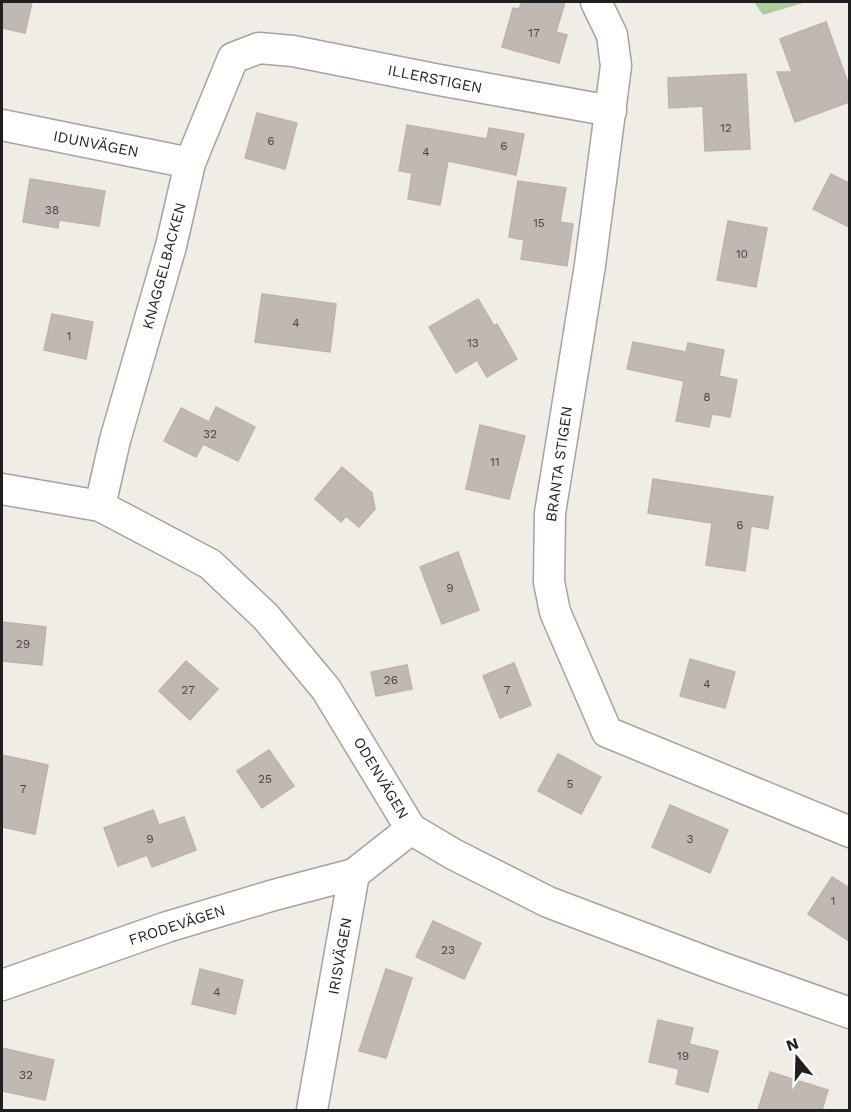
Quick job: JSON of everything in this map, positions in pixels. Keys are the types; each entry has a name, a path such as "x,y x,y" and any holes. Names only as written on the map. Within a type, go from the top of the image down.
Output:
{"street":[{"name":"BRANTA STIGEN","path":"596,2 612,35 616,66 590,265 550,513 549,582 555,612 607,732 849,832"},
{"name":"ILLERSTIGEN","path":"259,48 293,51 611,111"},
{"name":"KNAGGELBACKEN","path":"100,506 114,440 171,246 190,163 233,58 259,48"},
{"name":"IDUNVÄGEN","path":"2,125 190,163"},
{"name":"ODENVÄGEN","path":"2,489 100,506 210,564 266,617 326,689 411,829 453,854 548,902 849,1013"},
{"path":"354,874 411,829"},
{"name":"FRODEVÄGEN","path":"2,985 167,927 354,874"},
{"name":"IRISVÄGEN","path":"312,1110 354,874"}],"green space":[{"path":"754,2 806,2 763,15"}],"building":[{"path":"2,2 32,2 25,33 2,28"},
{"path":"522,2 565,2 556,32 567,35 559,63 502,47 513,8 519,9"},
{"path":"826,22 849,86 849,102 795,122 777,72 792,72 780,39"},
{"path":"746,74 750,149 705,151 703,106 669,108 668,78"},
{"path":"257,113 297,123 285,169 245,158"},
{"path":"407,125 487,139 489,128 524,134 516,175 448,161 440,205 408,199 412,173 399,171"},
{"path":"831,174 849,183 849,227 813,209"},
{"path":"30,179 105,191 99,226 59,220 58,228 23,222"},
{"path":"518,181 566,188 560,222 573,224 567,266 521,259 524,240 509,237"},
{"path":"728,221 767,228 756,287 717,280"},
{"path":"262,294 336,304 330,352 255,342"},
{"path":"478,299 494,326 497,324 517,359 487,377 477,360 456,373 429,327"},
{"path":"52,314 93,322 86,359 44,350"},
{"path":"633,342 686,352 688,343 724,350 719,376 737,380 730,417 712,414 709,427 676,421 684,381 627,369"},
{"path":"216,407 255,427 238,461 203,444 196,457 164,441 181,408 209,422"},
{"path":"480,425 525,436 509,499 466,489"},
{"path":"342,467 372,493 375,509 359,527 346,516 341,522 315,499"},
{"path":"653,479 773,497 768,529 751,526 745,571 706,565 712,523 648,513"},
{"path":"458,552 479,610 442,624 420,567"},
{"path":"2,622 46,627 42,665 2,661"},
{"path":"690,659 735,672 725,708 680,696"},
{"path":"186,661 218,689 190,720 159,691"},
{"path":"514,663 531,705 500,718 483,676"},
{"path":"407,665 412,689 376,696 371,672"},
{"path":"269,750 294,786 262,808 237,771"},
{"path":"558,754 601,777 581,814 538,791"},
{"path":"2,755 48,765 35,834 2,827"},
{"path":"670,805 728,830 710,873 652,847"},
{"path":"153,810 159,825 184,817 196,850 152,867 147,855 118,866 104,828"},
{"path":"832,877 849,888 849,941 808,914"},
{"path":"433,921 481,943 464,979 416,957"},
{"path":"200,969 243,980 235,1014 192,1004"},
{"path":"386,969 412,978 386,1058 359,1051"},
{"path":"658,1020 693,1028 689,1044 718,1051 708,1092 676,1084 679,1069 649,1062"},
{"path":"2,1048 54,1060 45,1100 2,1091"},
{"path":"770,1072 828,1090 822,1110 758,1110"}]}
